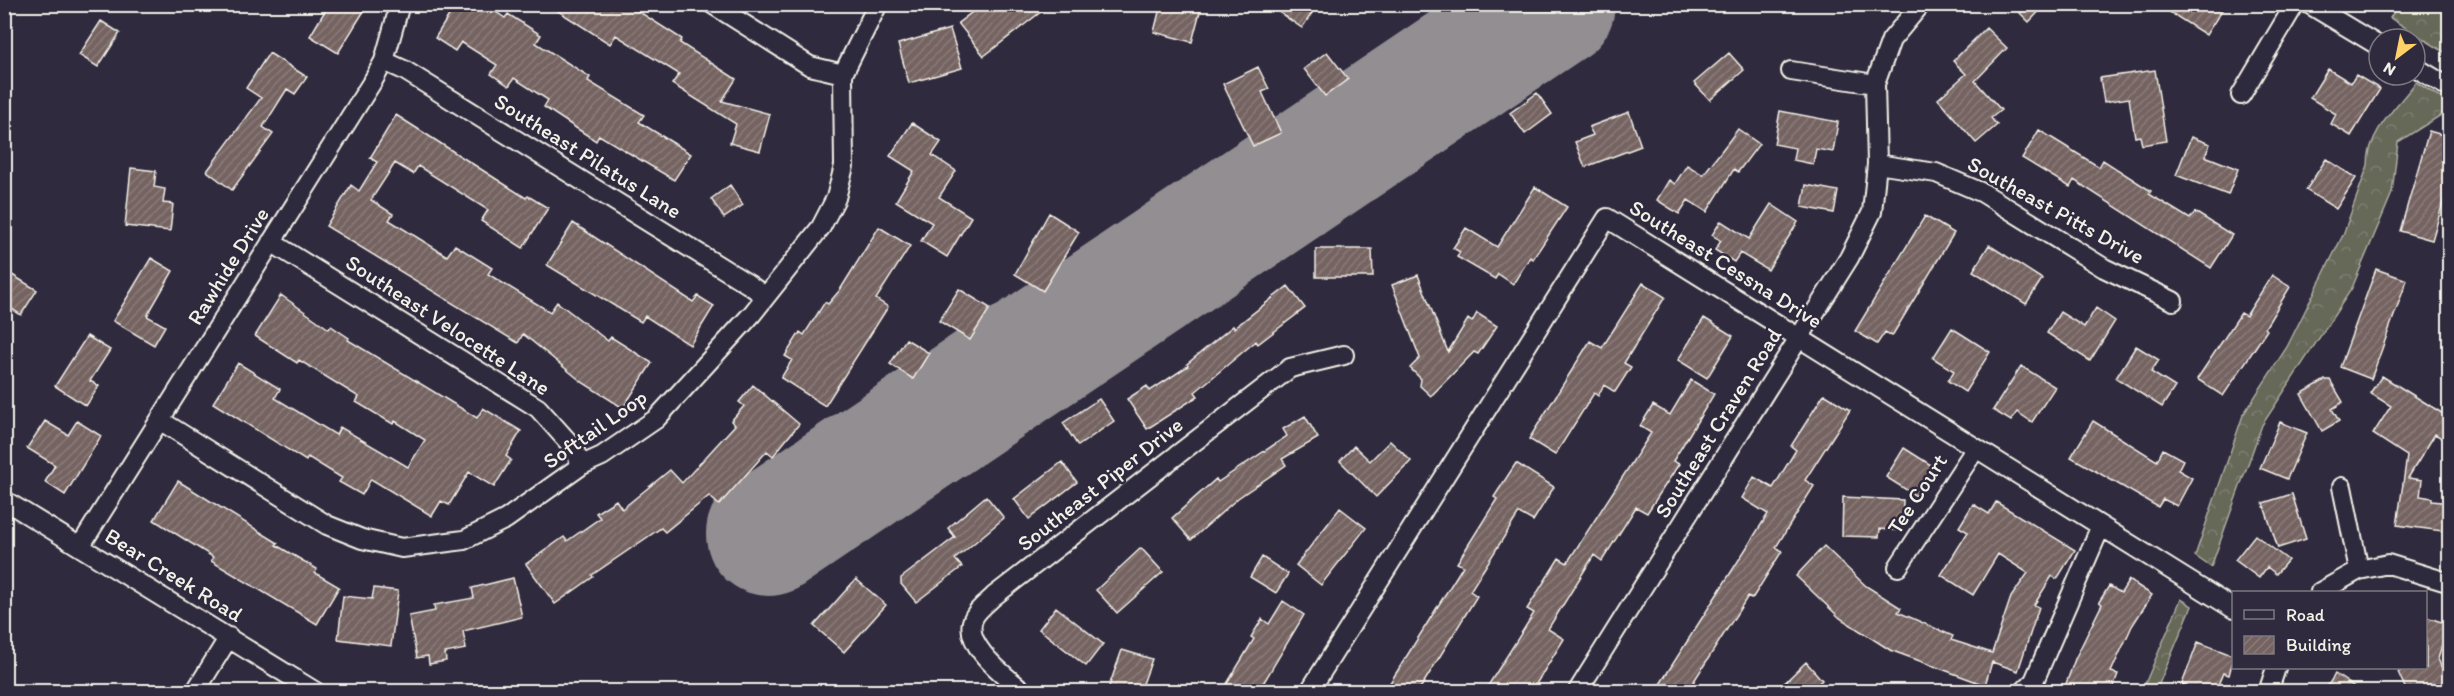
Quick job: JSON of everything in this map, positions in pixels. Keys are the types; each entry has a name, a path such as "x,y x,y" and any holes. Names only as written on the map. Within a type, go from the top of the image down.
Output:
{"street":[{"name":"Rawhide Drive","path":"81,545 161,421 384,61 400,4"},
{"path":"712,4 810,66 843,74"},
{"name":"Softtail Loop","path":"161,421 327,525 362,539 402,548 464,540 506,519 582,465 602,456 657,419 696,379 801,255 821,226 836,198 844,166 843,74 878,4"},
{"name":"Southeast Craven Road","path":"1577,692 1800,338 1849,258 1872,212 1877,164 1875,84 1890,40 1921,4"},
{"path":"2241,95 2295,4"},
{"path":"2309,4 2367,39"},
{"name":"Southeast Pilatus Lane","path":"384,61 414,77 765,296"},
{"path":"1791,71 1875,84"},
{"path":"2427,74 2450,88"},
{"name":"Southeast Pitts Drive","path":"1877,164 1936,173 1983,193 2104,268 2173,301"},
{"name":"Southeast Cessna Drive","path":"1309,692 1607,218 2100,528 2232,608"},
{"name":"Southeast Velocette Lane","path":"271,242 538,408 572,446 582,465"},
{"name":"Southeast Piper Drive","path":"1024,692 987,659 972,636 974,618 994,596 1290,368 1344,355"},
{"name":"Tee Court","path":"1898,567 1976,448"},
{"path":"2342,488 2359,570"},
{"name":"Bear Creek Road","path":"4,500 81,545 316,692"},
{"path":"2023,692 2034,681 2100,528"},
{"path":"2322,591 2359,570 2388,564 2450,583"},
{"path":"195,692 229,637"},
{"path":"2268,692 2276,669"}],"green space":[{"path":"2398,5 2449,5 2449,55 2427,41 2427,27 2404,27 2390,18"},
{"path":"2412,87 2424,87 2443,99 2449,110 2398,142 2392,193 2352,288 2262,425 2211,567 2195,556 2243,415 2287,347 2343,235 2368,165 2373,141 2384,120"},
{"path":"2181,599 2192,606 2156,691 2142,691"}],"building":[{"path":"329,4 353,4 364,11 338,53 310,36"},
{"path":"456,4 484,4 505,18 508,14 541,35 536,43 590,77 588,81 644,115 639,122 691,154 674,180 599,135 596,141 544,107 548,100 514,78 509,86 491,74 497,65 461,42 455,51 435,38"},
{"path":"547,4 627,4 682,39 680,43 736,79 722,101 770,114 760,151 730,143 736,124 672,84 679,74 616,35 610,44"},
{"path":"983,4 1051,4 984,56 958,23"},
{"path":"1161,4 1202,4 1192,42 1154,32"},
{"path":"1267,4 1318,4 1302,28"},
{"path":"2011,4 2046,4 2029,22"},
{"path":"2157,4 2214,4 2222,10 2206,35"},
{"path":"101,21 120,33 98,67 79,55"},
{"path":"1986,28 2007,48 1975,81 2001,110 1991,118 1997,125 1976,143 1938,99 1966,74 1953,61"},
{"path":"950,29 962,68 909,83 898,44"},
{"path":"1327,52 1348,79 1325,96 1304,69"},
{"path":"269,53 307,77 295,94 287,89 263,127 273,134 232,190 207,171 261,98 246,88"},
{"path":"1729,53 1744,70 1710,100 1694,83"},
{"path":"1258,67 1269,89 1262,92 1281,133 1253,146 1223,84"},
{"path":"2328,69 2351,83 2356,75 2367,81 2367,87 2380,89 2351,136 2331,124 2336,114 2310,98"},
{"path":"2155,70 2166,141 2142,145 2140,136 2135,137 2129,98 2104,102 2100,78"},
{"path":"1537,93 1552,114 1525,134 1510,113"},
{"path":"1780,111 1838,122 1833,152 1816,149 1813,164 1793,160 1795,148 1774,144"},
{"path":"1629,112 1641,146 1585,167 1575,142 1593,135 1589,127"},
{"path":"396,115 526,198 528,196 548,208 523,248 481,221 488,210 418,166 413,174 395,163 371,200 393,214 389,220 447,256 455,245 492,268 488,274 550,312 557,302 608,341 611,337 652,363 623,408 582,382 523,334 518,343 326,226 351,185 359,191 377,162 370,158"},
{"path":"912,123 941,142 932,155 956,171 939,197 971,217 947,257 921,241 932,223 896,201 914,171 890,156"},
{"path":"1738,129 1759,144 1738,172 1734,169 1707,212 1688,200 1679,214 1657,200 1669,180 1675,184 1687,165 1703,175"},
{"path":"2039,130 2099,167 2103,160 2151,191 2149,194 2190,219 2195,212 2232,235 2211,268 2074,180 2070,187 2022,158"},
{"path":"2429,131 2450,137 2450,179 2432,240 2400,231"},
{"path":"2191,137 2210,144 2205,156 2238,169 2228,195 2176,175"},
{"path":"2326,159 2356,178 2336,209 2306,190"},
{"path":"131,168 156,171 154,187 165,189 163,203 173,204 170,231 125,226"},
{"path":"730,185 743,205 724,218 711,199"},
{"path":"1806,185 1838,191 1834,213 1802,207"},
{"path":"1535,187 1567,207 1533,259 1530,257 1513,284 1498,274 1495,279 1457,257 1460,252 1453,248 1466,228 1497,247"},
{"path":"1771,204 1798,222 1768,270 1740,253 1734,262 1715,250 1721,241 1712,235 1721,221 1749,239"},
{"path":"1049,213 1079,232 1043,291 1015,274"},
{"path":"1925,216 1954,233 1892,336 1885,332 1877,344 1855,331"},
{"path":"573,223 693,302 698,296 714,306 690,345 645,316 641,322 547,265"},
{"path":"879,227 910,246 876,299 888,307 825,406 781,378 792,360 785,356 800,332 804,335 825,302 828,304 840,290"},
{"path":"1989,245 2042,279 2026,304 1973,271"},
{"path":"1316,249 1372,249 1373,277 1316,277"},
{"path":"151,258 173,271 147,316 165,326 154,345 113,321"},
{"path":"2376,269 2407,280 2371,379 2340,367"},
{"path":"4,270 37,290 21,315 4,304"},
{"path":"1418,275 1448,352 1468,319 1472,322 1477,313 1497,326 1478,354 1474,352 1431,396 1420,386 1421,379 1410,368 1420,358 1392,285"},
{"path":"2272,275 2290,287 2265,328 2267,330 2223,396 2197,379 2241,313 2246,316"},
{"path":"1643,283 1665,297 1624,363 1631,367 1615,392 1604,385 1598,396 1594,393 1555,455 1529,439 1590,341 1602,348"},
{"path":"1288,286 1305,308 1258,344 1256,341 1195,392 1198,396 1147,429 1127,399 1147,386 1150,391 1188,366 1187,364 1233,326 1234,328"},
{"path":"959,289 990,308 970,340 939,321"},
{"path":"281,295 329,329 331,326 349,338 348,340 477,418 483,408 521,431 506,456 511,460 494,487 469,472 449,505 441,501 432,516 371,479 362,495 339,482 342,478 308,457 306,461 213,403 238,363 280,389 275,398 336,435 340,427 408,467 425,440 395,421 393,424 356,402 359,397 299,360 297,363 255,336"},
{"path":"2096,308 2115,321 2090,361 2047,333 2060,312 2084,327"},
{"path":"1704,318 1733,336 1707,378 1678,360"},
{"path":"1952,328 1990,352 1965,392 1948,381 1954,371 1933,358"},
{"path":"87,336 110,350 90,381 99,386 86,406 55,386"},
{"path":"906,339 929,353 913,379 890,364"},
{"path":"2136,346 2159,360 2151,372 2175,387 2162,407 2116,378"},
{"path":"2021,366 2055,387 2032,422 2017,412 2011,421 1993,410"},
{"path":"2382,376 2450,418 2450,443 2435,434 2408,478 2422,480 2420,496 2432,498 2432,501 2450,503 2450,532 2397,525 2407,456 2373,434 2391,406 2370,393"},
{"path":"1691,380 1714,394 1673,461 1679,464 1647,513 1636,507 1602,561 1594,555 1548,629 1564,639 1531,692 1484,692 1534,613 1527,609 1559,558 1567,563 1651,433 1640,426 1653,405 1670,415"},
{"path":"2325,380 2330,380 2343,402 2332,409 2339,421 2322,431 2301,394"},
{"path":"753,385 799,424 773,456 767,451 719,505 709,496 665,532 661,528 592,575 593,577 555,604 526,564 564,537 567,541 600,518 596,513 616,500 622,509 670,470 682,483 735,425 731,421 744,406 739,402"},
{"path":"1824,394 1850,410 1805,480 1814,486 1776,547 1782,551 1752,599 1748,596 1687,692 1655,692 1768,514 1742,498 1754,477 1773,488 1796,450 1791,446"},
{"path":"1099,399 1114,421 1078,446 1063,423"},
{"path":"1305,416 1318,438 1282,459 1286,465 1238,498 1191,540 1172,518 1216,479 1218,482 1287,436 1283,429"},
{"path":"45,421 68,435 77,421 101,436 65,495 45,482 55,465 27,448"},
{"path":"2093,421 2157,461 2163,449 2183,460 2178,470 2192,478 2177,506 2163,499 2158,507 2071,457"},
{"path":"2280,422 2307,433 2287,479 2260,468"},
{"path":"1390,441 1411,461 1376,497 1340,461 1354,446 1370,461"},
{"path":"1904,448 1934,467 1916,496 1886,477"},
{"path":"1062,462 1077,482 1029,519 1014,499"},
{"path":"1516,463 1554,487 1533,521 1519,513 1470,591 1477,596 1418,692 1397,692 1388,686 1463,566 1457,563 1497,499 1494,497"},
{"path":"178,481 278,543 276,545 317,569 315,573 339,587 317,624 211,561 213,557 154,520"},
{"path":"2292,494 2306,539 2278,548 2263,503"},
{"path":"986,496 1004,518 955,559 962,567 916,602 901,584 901,578 955,537 948,528"},
{"path":"1843,497 1903,500 1902,531 1880,529 1879,537 1842,536"},
{"path":"1996,502 2075,550 2057,579 2052,576 2034,605 2039,607 2018,671 1992,662 1985,685 1890,650 1840,618 1796,576 1824,546 1866,586 1901,608 1898,612 1953,636 1951,640 1992,653 2011,597 2028,573 1998,554 1973,595 1941,575 1968,532 1959,527 1973,504 1989,514"},
{"path":"1340,508 1366,528 1321,585 1296,565"},
{"path":"2255,535 2288,560 2276,574 2267,567 2259,578 2235,560"},
{"path":"1141,548 1163,572 1117,613 1096,590"},
{"path":"1262,557 1288,574 1276,593 1250,577"},
{"path":"513,578 522,617 463,631 466,649 445,653 446,661 429,664 428,656 417,658 409,616 435,611 434,605 474,598 472,588"},
{"path":"856,579 886,605 844,652 814,626"},
{"path":"2129,580 2152,595 2132,626 2111,672 2118,674 2111,692 2063,692 2075,659 2102,604 2099,602 2109,586 2121,593"},
{"path":"374,588 398,591 391,646 338,639 343,596 372,599"},
{"path":"1283,601 1304,615 1258,692 1222,692 1254,639 1251,637 1262,619 1269,624"},
{"path":"1056,607 1103,644 1086,666 1039,629"},
{"path":"2427,617 2448,624 2438,659 2449,685 2434,692 2407,692 2398,672 2405,669 2427,669"},
{"path":"2198,642 2232,655 2229,675 2223,673 2215,692 2201,692 2182,684"},
{"path":"1122,650 1152,659 1140,692 1107,692"},
{"path":"1806,662 1822,680 1810,692 1775,692"},
{"path":"2335,674 2362,692 2324,692"}],"runway":[{"path":"768,534 1553,4"}]}
